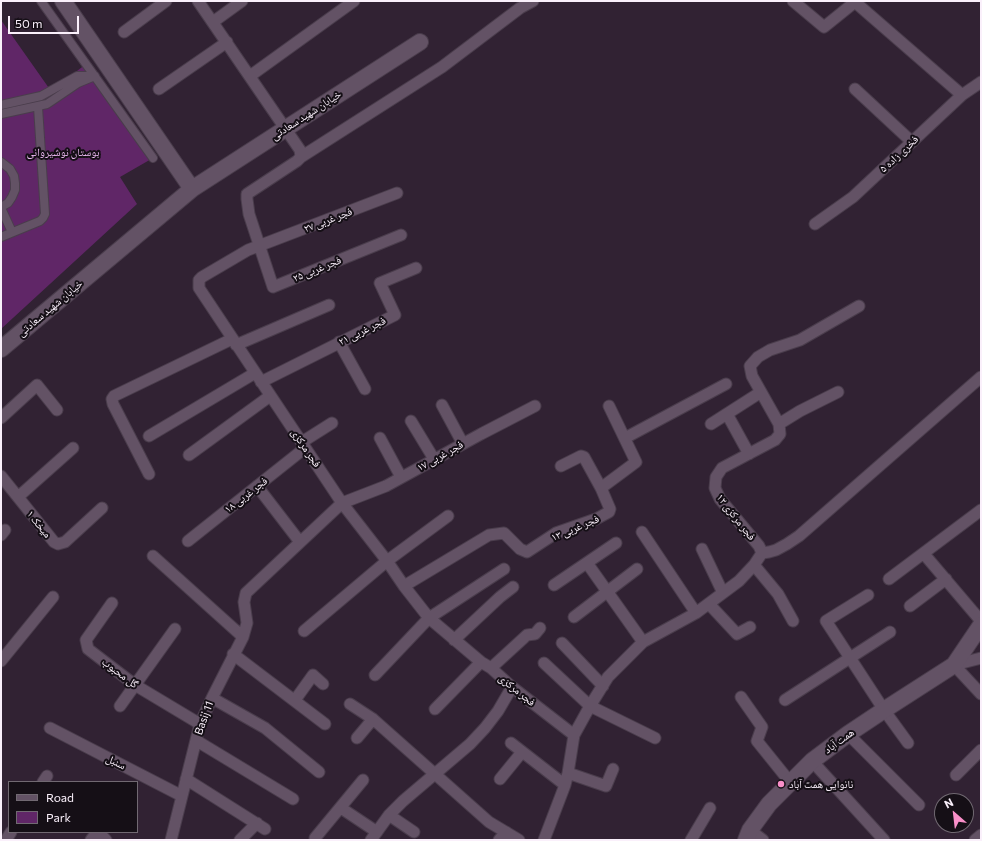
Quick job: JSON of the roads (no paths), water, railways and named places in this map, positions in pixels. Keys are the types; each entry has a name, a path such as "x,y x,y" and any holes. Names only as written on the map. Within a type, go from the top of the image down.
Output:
{"main road":[{"path":"63,1 192,189"},
{"name":"خیابان شهید سعادتی","path":"1,349 192,189 420,42"},
{"path":"954,665 981,625"},
{"name":"همت آباد","path":"748,835 769,804 812,760 848,734 954,665"}],"street":[{"path":"41,1 153,158"},
{"path":"124,32 166,1"},
{"path":"198,1 285,128 300,153"},
{"path":"213,22 242,1"},
{"path":"250,76 354,1"},
{"path":"259,246 249,214 247,194 300,153 442,67 520,8 533,1"},
{"path":"793,1 824,28 855,2 962,95"},
{"path":"159,89 227,42"},
{"path":"1,105 41,96 77,76 95,76"},
{"path":"1,114 48,104 78,83 95,76"},
{"name":"فخری زاده ۵","path":"815,224 853,197 962,95 981,82"},
{"path":"855,89 912,142"},
{"path":"1,237 40,221 45,214 38,107"},
{"path":"1,162 10,169 14,176 15,190 8,203 1,207 12,232"},
{"name":"فجر غربی ۲۷","path":"259,246 397,193"},
{"name":"فجر غربی ۲۵","path":"259,246 273,287 401,235"},
{"name":"فجر مرکزی","path":"259,246 248,250 199,280 200,292 342,503 429,618 512,687 574,735"},
{"name":"فجر غربی ۲۱","path":"149,436 258,378 395,315 380,283 416,268"},
{"path":"149,474 114,404 112,399 114,396 234,342 329,305"},
{"path":"838,392 800,411 779,424 752,376 750,366 758,357 770,350 780,348 800,340 859,306"},
{"path":"339,342 365,390"},
{"path":"544,840 565,786 574,735 608,677 643,642 696,613 739,581 754,566 762,552 776,550 799,536 981,377"},
{"path":"624,438 726,384"},
{"path":"1,418 37,385 57,410"},
{"path":"711,424 762,392"},
{"path":"189,455 270,396"},
{"path":"442,405 463,444"},
{"name":"فجر غربی ۱۷","path":"342,503 386,486 535,406"},
{"path":"601,488 636,462 609,406"},
{"path":"727,414 749,454"},
{"path":"411,421 434,459"},
{"name":"فجر غربی ۱۸","path":"188,541 332,423"},
{"name":"فجر مرکزی ۱۲","path":"762,552 759,546 720,499 715,488 716,477 722,468 775,440 780,434 779,424"},
{"path":"380,438 401,477"},
{"path":"18,497 73,448"},
{"name":"فجر غربی ۱۳","path":"404,586 489,535 504,533 520,549 527,552 556,533 596,519 609,512 610,509 601,488 584,456 561,466"},
{"name":"میخک ۱","path":"1,476 54,542 58,544 65,542 102,508"},
{"path":"257,486 300,542 342,503"},
{"path":"889,579 981,510"},
{"path":"304,631 387,561 448,516"},
{"path":"642,532 696,613"},
{"name":"Basij 11","path":"171,840 197,741 200,724 233,654 243,637 247,619 244,602 246,593 300,542"},
{"path":"554,585 616,543"},
{"path":"702,549 723,593"},
{"path":"924,554 981,621"},
{"path":"153,556 243,637"},
{"path":"587,563 643,642"},
{"path":"754,566 778,594 793,621"},
{"path":"375,675 429,618 504,569"},
{"path":"574,617 637,569"},
{"path":"910,606 946,579"},
{"path":"454,640 500,597 513,587"},
{"path":"868,595 826,620 884,710 908,743"},
{"path":"1,661 53,597"},
{"name":"گل محبوب","path":"112,603 86,640 88,649 134,685 200,724"},
{"path":"708,604 737,634 750,627"},
{"path":"435,709 486,665 526,636 535,634 540,628"},
{"path":"120,706 175,629"},
{"path":"785,700 890,632"},
{"path":"562,643 603,686"},
{"path":"233,654 325,724"},
{"path":"981,658 954,665 981,694"},
{"path":"544,663 590,706 655,738"},
{"path":"295,700 313,675 323,684"},
{"path":"341,808 374,836 403,801 470,744 485,728 498,711 512,687"},
{"path":"741,697 762,727 757,741 790,782"},
{"path":"212,698 265,728 319,772"},
{"path":"350,704 373,719 503,836 519,840"},
{"path":"357,738 373,719"},
{"name":"سنبل","path":"50,728 182,796"},
{"path":"848,734 919,805"},
{"path":"197,741 293,799"},
{"path":"511,743 565,786"},
{"path":"956,775 981,750"},
{"path":"500,780 522,752"},
{"path":"812,760 884,840"},
{"path":"568,773 606,786 613,769"},
{"path":"186,779 261,826 240,840"},
{"path":"315,838 363,780"},
{"path":"692,840 710,808"},
{"path":"390,816 414,832"},
{"path":"748,835 763,840"},
{"path":"974,840 981,835"}],"place":[{"name":"نانوایی همت آباد","path":"781,784"}],"park label":[{"name":"بوستان نوشیروانی","path":"63,152"}]}
